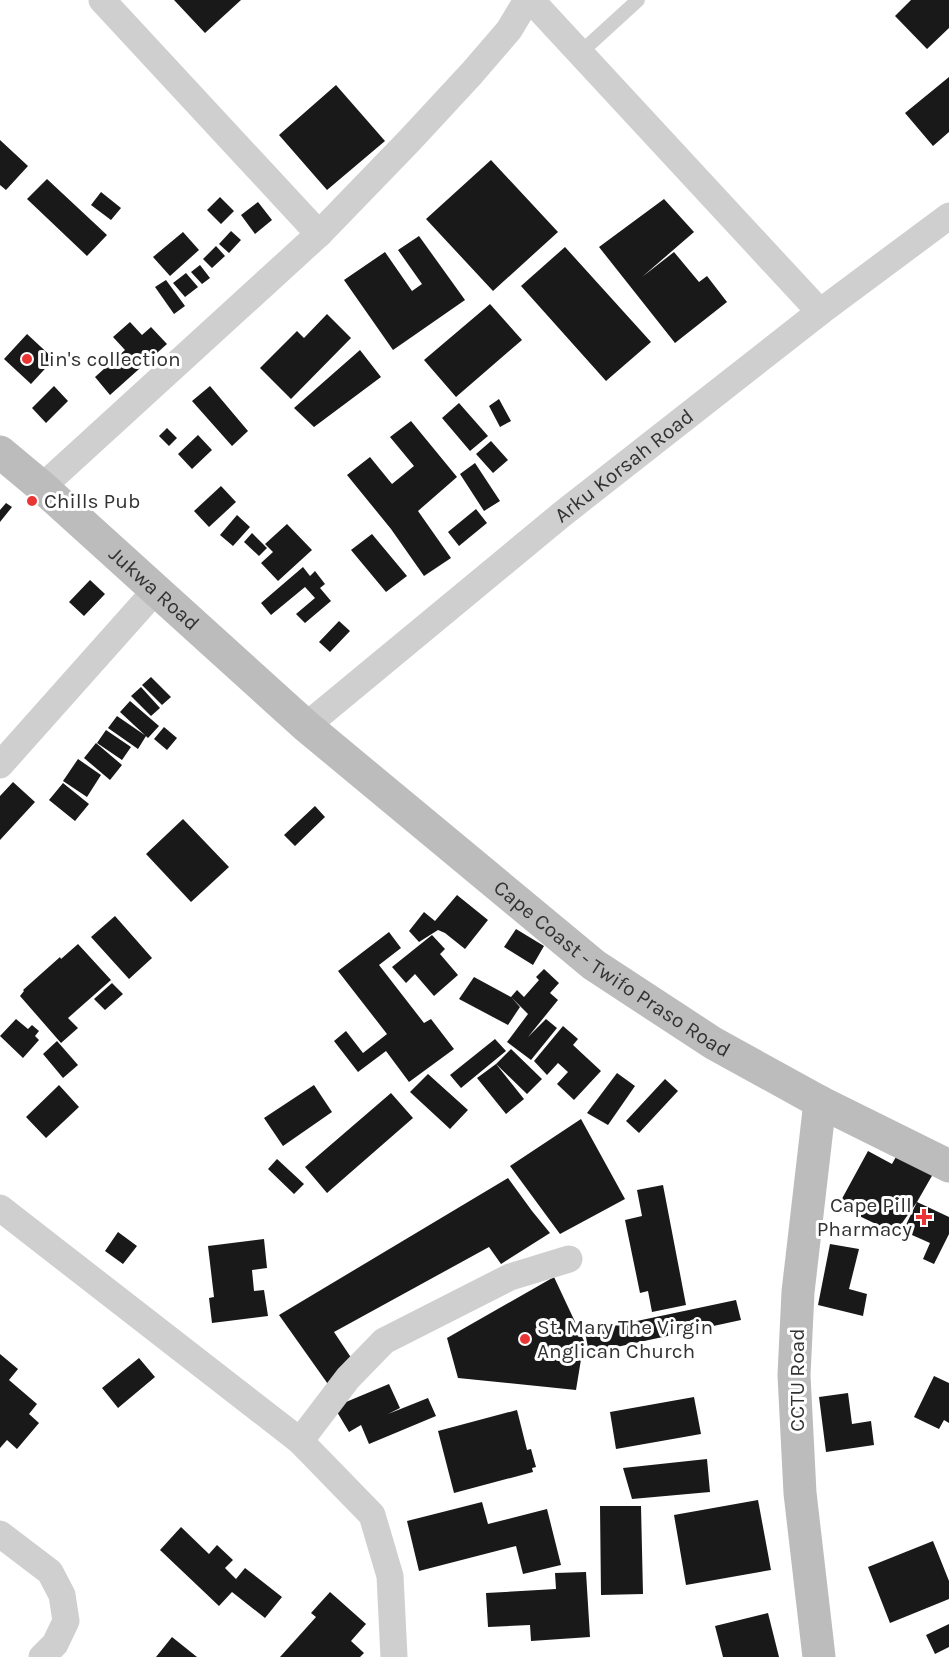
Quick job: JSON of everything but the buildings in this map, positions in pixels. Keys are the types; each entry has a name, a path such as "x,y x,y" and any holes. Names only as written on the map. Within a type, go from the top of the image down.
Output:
{"main road":[{"name":"Jukwa Road","path":"0,452 306,726"},
{"name":"Cape Coast - Twifo Praso Road","path":"306,726 594,965 713,1043 820,1102 949,1166"},
{"name":"CCTU Road","path":"819,1657 800,1493 794,1375 798,1292 820,1102"}],"street":[{"path":"102,0 319,234"},
{"path":"42,488 319,234 472,73 508,30 526,0"},
{"path":"531,0 820,312"},
{"name":"Arku Korsah Road","path":"306,726 561,515 820,312 949,216"},
{"path":"0,765 156,591"},
{"path":"0,1208 300,1441 372,1515 390,1576 394,1657"},
{"path":"300,1441 348,1378 384,1341 510,1277 569,1259"},
{"path":"0,1534 50,1572 62,1594 66,1621 55,1644 42,1657"}],"lane":[{"path":"580,53 638,0"}],"place":[{"name":"Lin's collection","path":"27,359"},
{"name":"Chills Pub","path":"32,501"},
{"name":"Cape Pill Pharmacy","path":"924,1217"},
{"name":"St. Mary The Virgin Anglican Church","path":"525,1339"}]}
